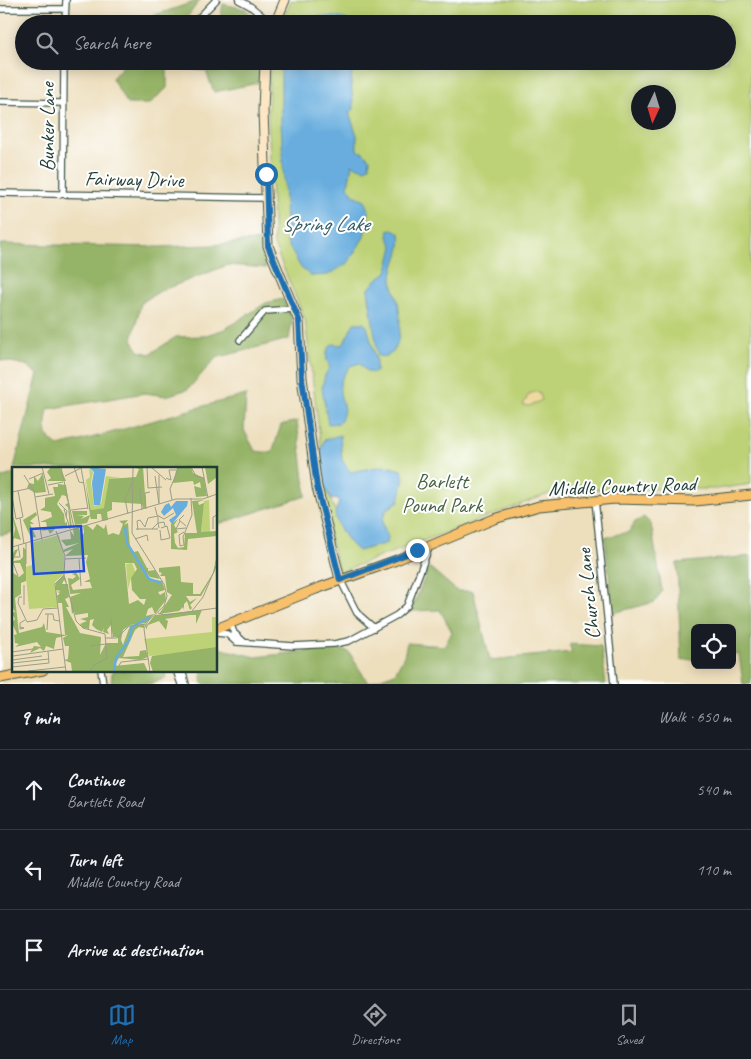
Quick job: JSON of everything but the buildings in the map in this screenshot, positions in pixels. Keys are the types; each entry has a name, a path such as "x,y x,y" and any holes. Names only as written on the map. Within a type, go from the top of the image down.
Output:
{"main road":[{"name":"Middle Country Road","path":"218,628 340,580 387,564 494,519 550,503 595,500 696,502 751,495"},
{"path":"0,678 32,672"}],"street":[{"path":"65,15 66,0"},
{"path":"202,15 216,0"},
{"path":"239,0 262,15"},
{"path":"278,15 285,0"},
{"path":"0,9 65,9"},
{"name":"Bunker Lane","path":"63,193 64,70"},
{"path":"265,70 263,111 268,246 299,320 302,378 317,487 340,580 357,613 374,628"},
{"path":"0,102 63,103"},
{"name":"Fairway Drive","path":"0,193 267,198"},
{"path":"240,340 265,311 294,309"},
{"name":"Church Lane","path":"595,500 614,684"},
{"path":"218,633 227,634 236,642 293,646 334,644 349,641 397,615 406,606 430,545"},
{"path":"230,623 234,633 243,641"}],"green space":[{"path":"200,0 189,15 155,15"},
{"name":"Barlett Pound Park","path":"291,0 751,0 751,484 717,489 605,489 551,493 339,572 317,487 324,485 346,536 358,551 387,543 383,519 388,510 399,501 392,466 371,468 325,480 305,319 274,245 268,112 270,70 736,70 736,15 285,15"},
{"path":"223,4 245,9 251,15 221,15"},
{"path":"120,70 167,70 167,88 149,104 127,104 112,78"},
{"path":"200,70 259,70 258,83 214,92 206,71"},
{"path":"262,240 266,268 228,265 160,291 141,303 132,340 139,351 150,354 176,337 203,336 225,329 266,303 283,299 292,320 289,339 216,358 188,389 166,396 145,393 48,409 46,420 47,435 58,446 246,395 244,430 255,451 272,453 281,425 297,421 306,496 218,524 218,467 14,467 38,374 26,365 0,360 0,244 159,247 212,245"},
{"path":"12,474 12,532 0,535 0,478"},
{"path":"644,517 651,524 662,591 655,602 613,613 605,537 629,532 635,522"},
{"path":"751,556 751,684 743,684 739,654 736,654 736,624 691,624 691,659 681,660 677,563"},
{"path":"429,567 457,591 473,591 490,660 572,652 569,644 601,646 606,684 203,684 201,672 218,672 218,648 256,657 333,648 349,652 368,683 395,673 404,656 407,643 445,646 452,632 440,610 411,611"},
{"path":"167,672 166,678 149,684 111,684 112,673"}],"sand":[{"path":"539,392 542,400 529,406 523,405 529,394"}],"water":[{"name":"Spring Lake","path":"281,70 352,70 351,84 354,109 349,113 357,135 357,150 364,153 370,159 369,167 365,169 352,165 348,186 354,195 365,200 369,210 364,237 348,263 328,275 311,276 301,268 287,243 281,122"},
{"path":"389,230 395,230 400,233 401,240 392,278 399,308 400,331 396,347 392,353 386,356 378,356 368,290 377,279 387,272 393,246 388,237"},
{"path":"354,323 363,323 367,326 376,359 376,372 366,371 360,363 350,366 340,385 344,412 339,423 328,424 322,388 325,375 330,367 327,361 327,353 332,344 343,345"},
{"path":"340,435 342,460 350,472 384,466 402,470 404,478 399,501 386,509 382,523 388,537 387,543 358,551 347,539 337,523 335,513 339,502 337,498 332,500 324,485 321,451 324,440"}],"route":[{"path":"266,174 268,246 299,320 302,378 317,487 340,580 394,561 417,550"}]}
